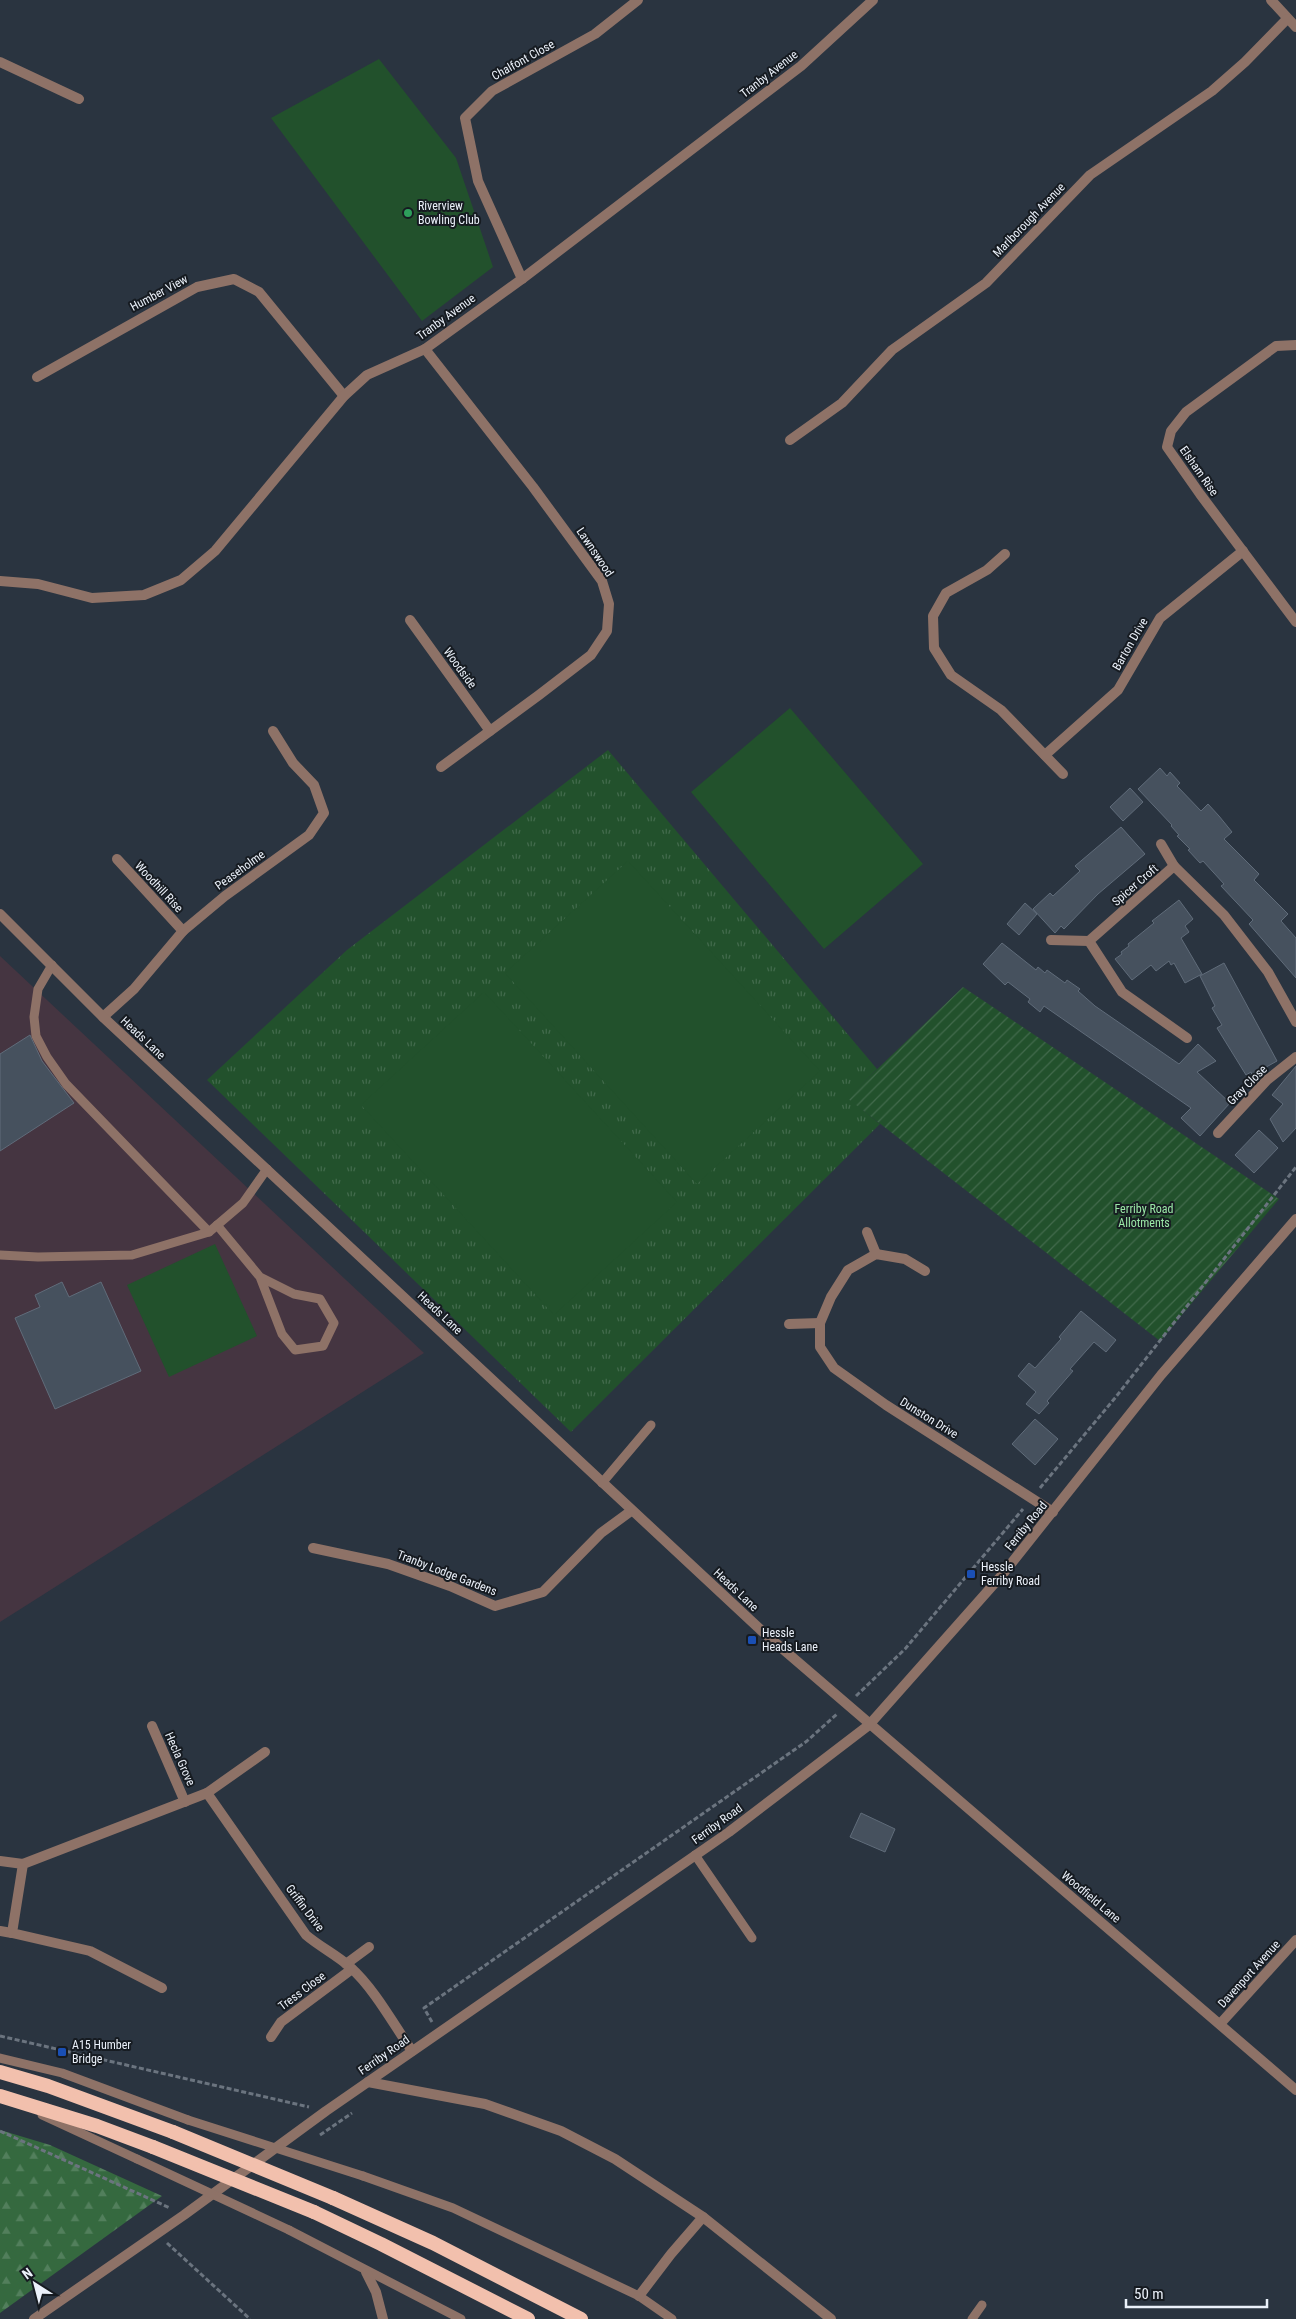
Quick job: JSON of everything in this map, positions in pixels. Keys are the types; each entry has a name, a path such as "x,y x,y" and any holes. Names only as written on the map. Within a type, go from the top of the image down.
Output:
{"highway":[{"path":"0,2072 48,2086 173,2132 333,2198 432,2243 581,2319"},
{"path":"3,2097 153,2147 314,2212 382,2244 528,2319"}],"street":[{"name":"Chalfont Close","path":"522,279 478,181 466,118 492,91 595,34 638,0"},
{"name":"Tranby Avenue","path":"0,581 38,584 92,598 144,595 181,580 215,550 344,396 368,375 425,349 522,279 801,66 873,0"},
{"path":"1271,0 1296,27"},
{"name":"Marlborough Avenue","path":"790,440 842,403 892,350 986,283 1090,175 1212,91 1245,62 1287,19"},
{"path":"0,62 79,99"},
{"name":"Humber View","path":"37,377 197,287 234,279 259,292 344,396"},
{"name":"Elsham Rise","path":"1296,345 1276,346 1186,412 1171,431 1167,447 1296,622"},
{"name":"Lawnswood","path":"425,349 533,487 602,581 609,604 607,631 591,655 441,767"},
{"name":"Barton Drive","path":"1045,755 1118,690 1160,618 1243,551"},
{"path":"1004,554 987,570 946,593 933,616 934,648 951,675 1000,710 1063,774"},
{"name":"Woodside","path":"410,620 490,731"},
{"name":"Peaseholme","path":"103,1017 134,989 183,931 225,896 309,835 324,813 314,785 293,763 273,731"},
{"path":"1161,844 1174,866"},
{"name":"Woodhill Rise","path":"117,859 183,931"},
{"name":"Spicer Croft","path":"1089,941 1174,866 1224,915 1268,972 1296,1022"},
{"name":"Heads Lane","path":"0,914 103,1017 632,1511 763,1632 869,1725"},
{"path":"1051,940 1089,941 1122,992 1187,1038"},
{"name":"Gray Close","path":"1218,1133 1267,1080 1296,1057"},
{"name":"Ferriby Road","path":"34,2319 158,2234 326,2111 696,1855 869,1725 1002,1575 1161,1375 1296,1219"},
{"path":"867,1232 876,1254 905,1258 925,1271"},
{"name":"Dunston Drive","path":"876,1254 848,1270 831,1297 820,1323 820,1347 834,1368 886,1406 1053,1512"},
{"path":"789,1324 820,1323"},
{"name":"Tranby Lodge Gardens","path":"312,1548 388,1564 450,1586 494,1606 543,1592 601,1533 632,1511"},
{"name":"Woodfield Lane","path":"869,1725 1296,2090"},
{"name":"Hecla Grove","path":"152,1726 185,1802"},
{"path":"0,1862 23,1864 207,1793 265,1752"},
{"name":"Griffin Drive","path":"207,1793 306,1935 349,1967 369,1989 412,2051"},
{"path":"12,1933 23,1864"},
{"path":"0,1931 90,1951 162,1988"},
{"name":"Davenport Avenue","path":"1220,2024 1296,1940"},
{"name":"Tress Close","path":"271,2037 281,2022 349,1967 369,1947"},
{"path":"368,2082 485,2104 561,2131 615,2159 703,2217 831,2319"},
{"path":"638,2296 703,2217"},
{"path":"366,2272 376,2292 383,2319"}],"lane":[{"path":"52,965 38,989 34,1017 36,1036 47,1056 66,1084 209,1232"},
{"path":"0,1255 38,1257 132,1254 209,1232 243,1203 267,1169"},
{"path":"217,1225 260,1277 282,1334 295,1350 323,1346 334,1323 320,1299 294,1294 260,1277"},
{"path":"602,1483 652,1425"},
{"path":"696,1855 752,1938"},
{"path":"0,2058 62,2073 188,2120 363,2176 453,2208 638,2296 672,2319"},
{"path":"3,2097 289,2230 366,2272 460,2319"},
{"path":"972,2319 982,2305"}],"path":[{"path":"1039,1490 1116,1398 1296,1167"},
{"path":"849,1702 906,1649 1026,1505"},
{"path":"437,2030 424,2008 807,1741 842,1708"},
{"path":"0,2036 326,2111"},
{"path":"0,2131 184,2215"},
{"path":"158,2234 250,2319"}],"shaded area":[{"path":"0,956 424,1353 0,1622"}],"green space":[{"name":"Riverview Bowling Club","path":"379,59 456,158 493,267 422,321 271,118"},
{"path":"790,708 923,864 824,949 691,792"},
{"path":"608,750 877,1069 848,1098 880,1124 571,1432 207,1080 347,950"},
{"path":"628,861 820,1071 697,1184 505,973"},
{"name":"Ferriby Road Allotments","path":"963,987 1279,1199 1160,1341 847,1098"},
{"path":"484,992 677,1202 554,1315 361,1105"},
{"path":"215,1244 257,1336 169,1377 127,1285"},
{"path":"0,2130 50,2145 162,2196 0,2313"}],"building":[{"path":"1160,768 1167,776 1170,772 1180,783 1177,786 1201,811 1208,804 1219,816 1232,832 1224,839 1259,874 1254,880 1288,914 1281,921 1296,938 1296,978 1249,924 1253,920 1221,886 1224,884 1203,861 1200,863 1188,850 1190,849 1177,836 1179,835 1172,825 1138,789"},
{"path":"1130,788 1143,802 1123,821 1110,807"},
{"path":"1121,827 1145,854 1098,894 1064,929 1061,926 1055,933 1033,909 1050,893 1053,896 1080,871 1075,866"},
{"path":"1179,900 1193,919 1185,926 1189,932 1181,938 1202,974 1185,983 1174,963 1171,965 1169,961 1156,971 1151,965 1132,980 1115,959 1129,946 1128,944 1154,923 1152,921"},
{"path":"1025,903 1037,914 1019,935 1007,924"},
{"path":"1002,943 1036,970 1038,967 1045,973 1047,970 1065,983 1067,980 1080,989 1078,991 1095,1006 1179,1064 1198,1044 1216,1061 1197,1072 1230,1103 1200,1136 1181,1118 1191,1108 1044,1006 1040,1012 1028,1002 1030,999 1008,982 1005,985 983,964"},
{"path":"1224,963 1277,1061 1252,1075 1251,1072 1246,1075 1217,1028 1222,1025 1212,1008 1215,1006 1200,976"},
{"path":"30,1035 42,1061 74,1103 0,1151 0,1054"},
{"path":"1296,1066 1296,1128 1283,1142 1270,1119 1283,1104 1272,1095"},
{"path":"1259,1130 1278,1148 1254,1173 1235,1155"},
{"path":"62,1282 69,1297 101,1282 141,1371 55,1409 15,1318 40,1307 35,1295"},
{"path":"1081,1311 1116,1340 1106,1352 1094,1342 1070,1369 1073,1371 1047,1401 1049,1403 1039,1414 1026,1404 1036,1392 1018,1376 1029,1363 1035,1368 1061,1339 1059,1337"},
{"path":"1035,1419 1058,1439 1035,1465 1012,1444"},
{"path":"861,1813 895,1829 885,1852 850,1837"}],"place":[{"name":"Riverview Bowling Club","path":"408,213"},
{"name":"Hessle Ferriby Road","path":"971,1574"},
{"name":"Hessle Heads Lane","path":"752,1640"},
{"name":"A15 Humber Bridge","path":"62,2052"}]}
